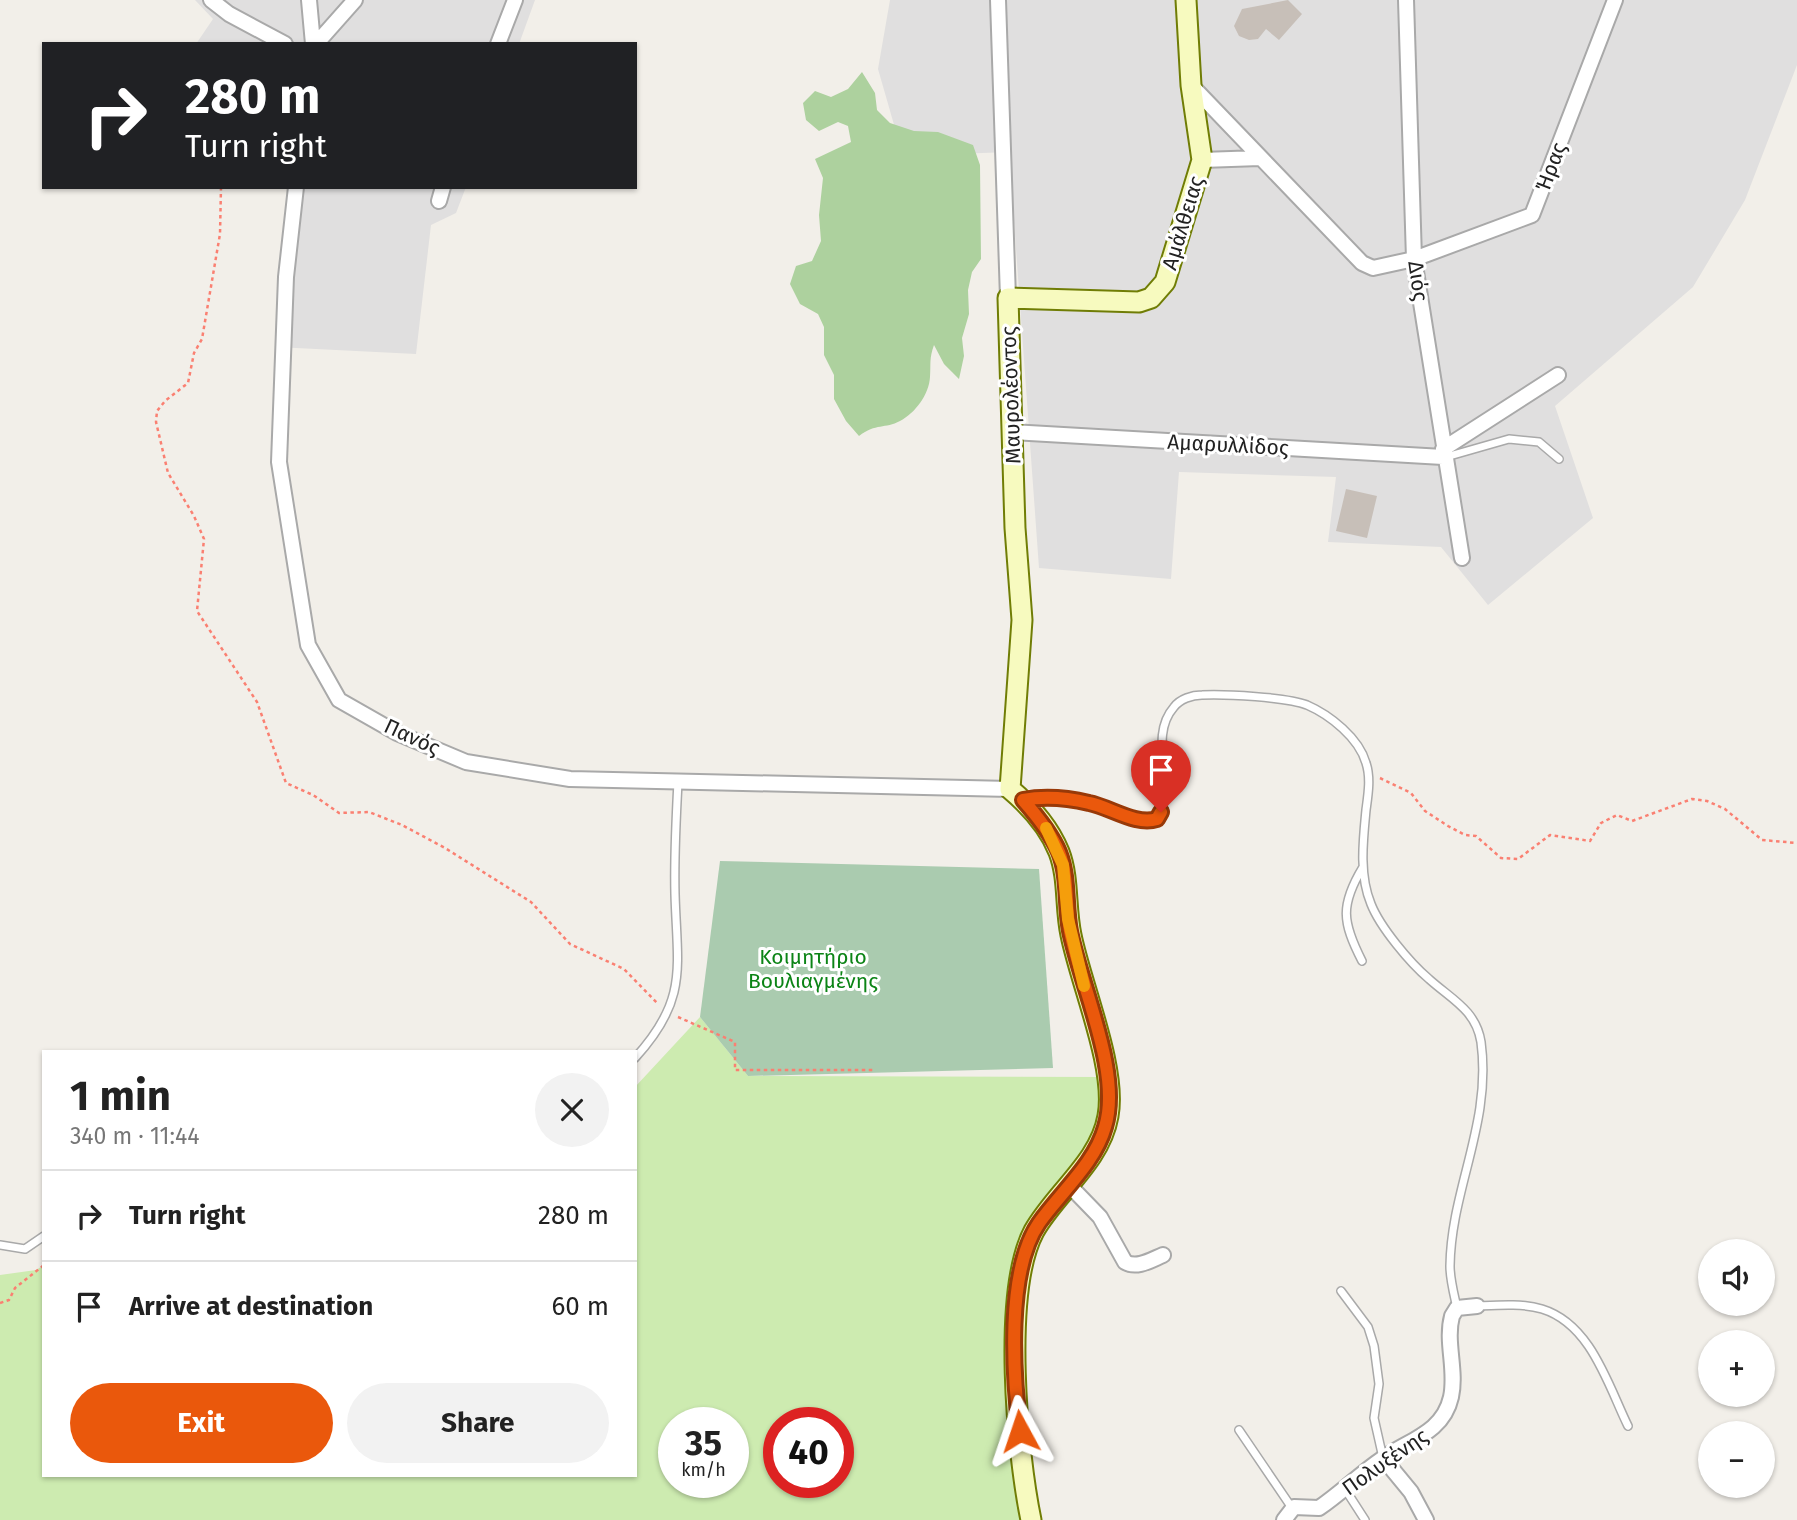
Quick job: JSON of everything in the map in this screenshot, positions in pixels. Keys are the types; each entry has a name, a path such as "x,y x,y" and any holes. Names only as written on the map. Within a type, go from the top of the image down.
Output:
{"street":[{"path":"211,0 229,14 281,42"},
{"path":"309,0 314,42"},
{"path":"316,42 355,0"},
{"path":"499,42 515,0"},
{"name":"Μαυρολέοντος","path":"998,0 1012,432 1022,620 1017,794"},
{"name":"Αμάλθειας","path":"1008,298 1139,302 1151,298 1165,282 1202,160 1191,85 1186,0"},
{"name":"Διός","path":"1406,0 1414,259 1443,453 1462,558"},
{"name":"Ήρας","path":"1191,85 1362,263 1373,268 1414,259 1532,215 1615,0"},
{"path":"1202,160 1260,158"},
{"name":"Πανός","path":"296,189 286,277 279,462 308,645 339,700 397,733 466,762 570,779 1017,794"},
{"path":"1443,453 1558,375"},
{"name":"Αμαρυλλίδος","path":"1012,432 1443,453"},
{"path":"1017,794 1048,832 1063,865 1071,934 1109,1079 1110,1103 1103,1134 1034,1232 1019,1283 1017,1404 1031,1520"},
{"path":"1069,1185 1100,1217 1125,1262 1139,1264 1163,1255"},
{"path":"1457,1308 1478,1306"},
{"name":"Πολυξένης","path":"1288,1514 1316,1509 1383,1458 1427,1433 1447,1410 1453,1385 1450,1321 1457,1308"},
{"path":"1383,1458 1411,1492 1426,1520"}],"lane":[{"path":"1443,453 1509,439 1539,442 1559,459"},
{"path":"1017,794 1089,803 1143,821 1157,819 1164,802 1164,726 1173,707 1184,699 1200,694 1286,700 1307,705 1334,721 1352,739 1366,762 1368,774 1363,867 1371,904 1389,933 1428,979 1465,1008 1477,1023 1481,1043 1481,1113 1459,1206 1450,1264 1457,1308"},
{"path":"637,1056 653,1038 669,1013 678,976 675,864 678,782"},
{"path":"1362,961 1348,928 1345,904 1363,867"},
{"path":"0,1245 25,1250 42,1237"},
{"path":"1341,1291 1368,1327 1374,1346 1379,1384 1374,1418 1383,1458"},
{"path":"1478,1306 1514,1305 1541,1309 1565,1319 1590,1348 1628,1426"},
{"path":"1240,1430 1288,1514"},
{"path":"1345,1489 1365,1520"}],"path":[{"path":"1368,774 1391,781 1411,793 1425,811 1465,835 1476,836 1501,858 1518,859 1550,835 1590,841 1601,823 1618,815 1632,821 1692,799 1707,801 1725,809 1762,840 1797,843"},
{"path":"669,1013 735,1042 735,1070 875,1070"},
{"path":"0,1303 9,1300 15,1288 42,1267"}],"shaded area":[{"path":"195,0 535,0 520,42 197,42 213,19"},
{"path":"890,0 1797,0 1797,65 1745,200 1693,287 1555,406 1593,518 1488,605 1441,547 1328,542 1336,477 1179,472 1171,579 1039,568 1009,152 903,156 878,69"},
{"path":"290,189 465,189 456,213 431,225 416,354 276,347 281,253"}],"green space":[{"path":"862,72 875,93 877,110 890,123 914,131 938,132 973,145 980,165 981,259 972,272 968,290 969,314 962,338 964,356 959,379 944,364 934,345 929,384 916,408 900,421 870,429 859,436 846,421 834,399 834,375 824,355 824,327 818,314 800,304 790,284 796,266 812,261 821,241 819,215 823,178 815,159 851,142 848,126 838,122 819,131 806,120 803,103 815,91 831,97 848,89"},
{"name":"Κοιμητήριο Βουλιαγμένης","path":"720,861 1039,869 1053,1068 748,1076 700,1017"},
{"path":"700,1017 748,1076 1102,1077 1098,1133 1012,1291 1035,1520 0,1520 0,1275 36,1270 42,1266 42,1477 637,1477 637,1085"}],"building":[{"path":"1288,0 1302,14 1279,40 1266,29 1258,39 1249,40 1239,36 1234,26 1242,9"},
{"path":"1346,489 1377,496 1367,538 1336,531"}],"slow traffic":[{"path":"1046,828 1058,849 1063,865 1068,919 1084,986"}],"route":[{"path":"1020,1431 1017,1404 1017,1310 1026,1251 1040,1222 1100,1142 1110,1103 1109,1079 1077,964 1068,919 1063,865 1048,832 1023,800 1068,799 1111,809 1143,821 1157,819 1161,812"}]}
